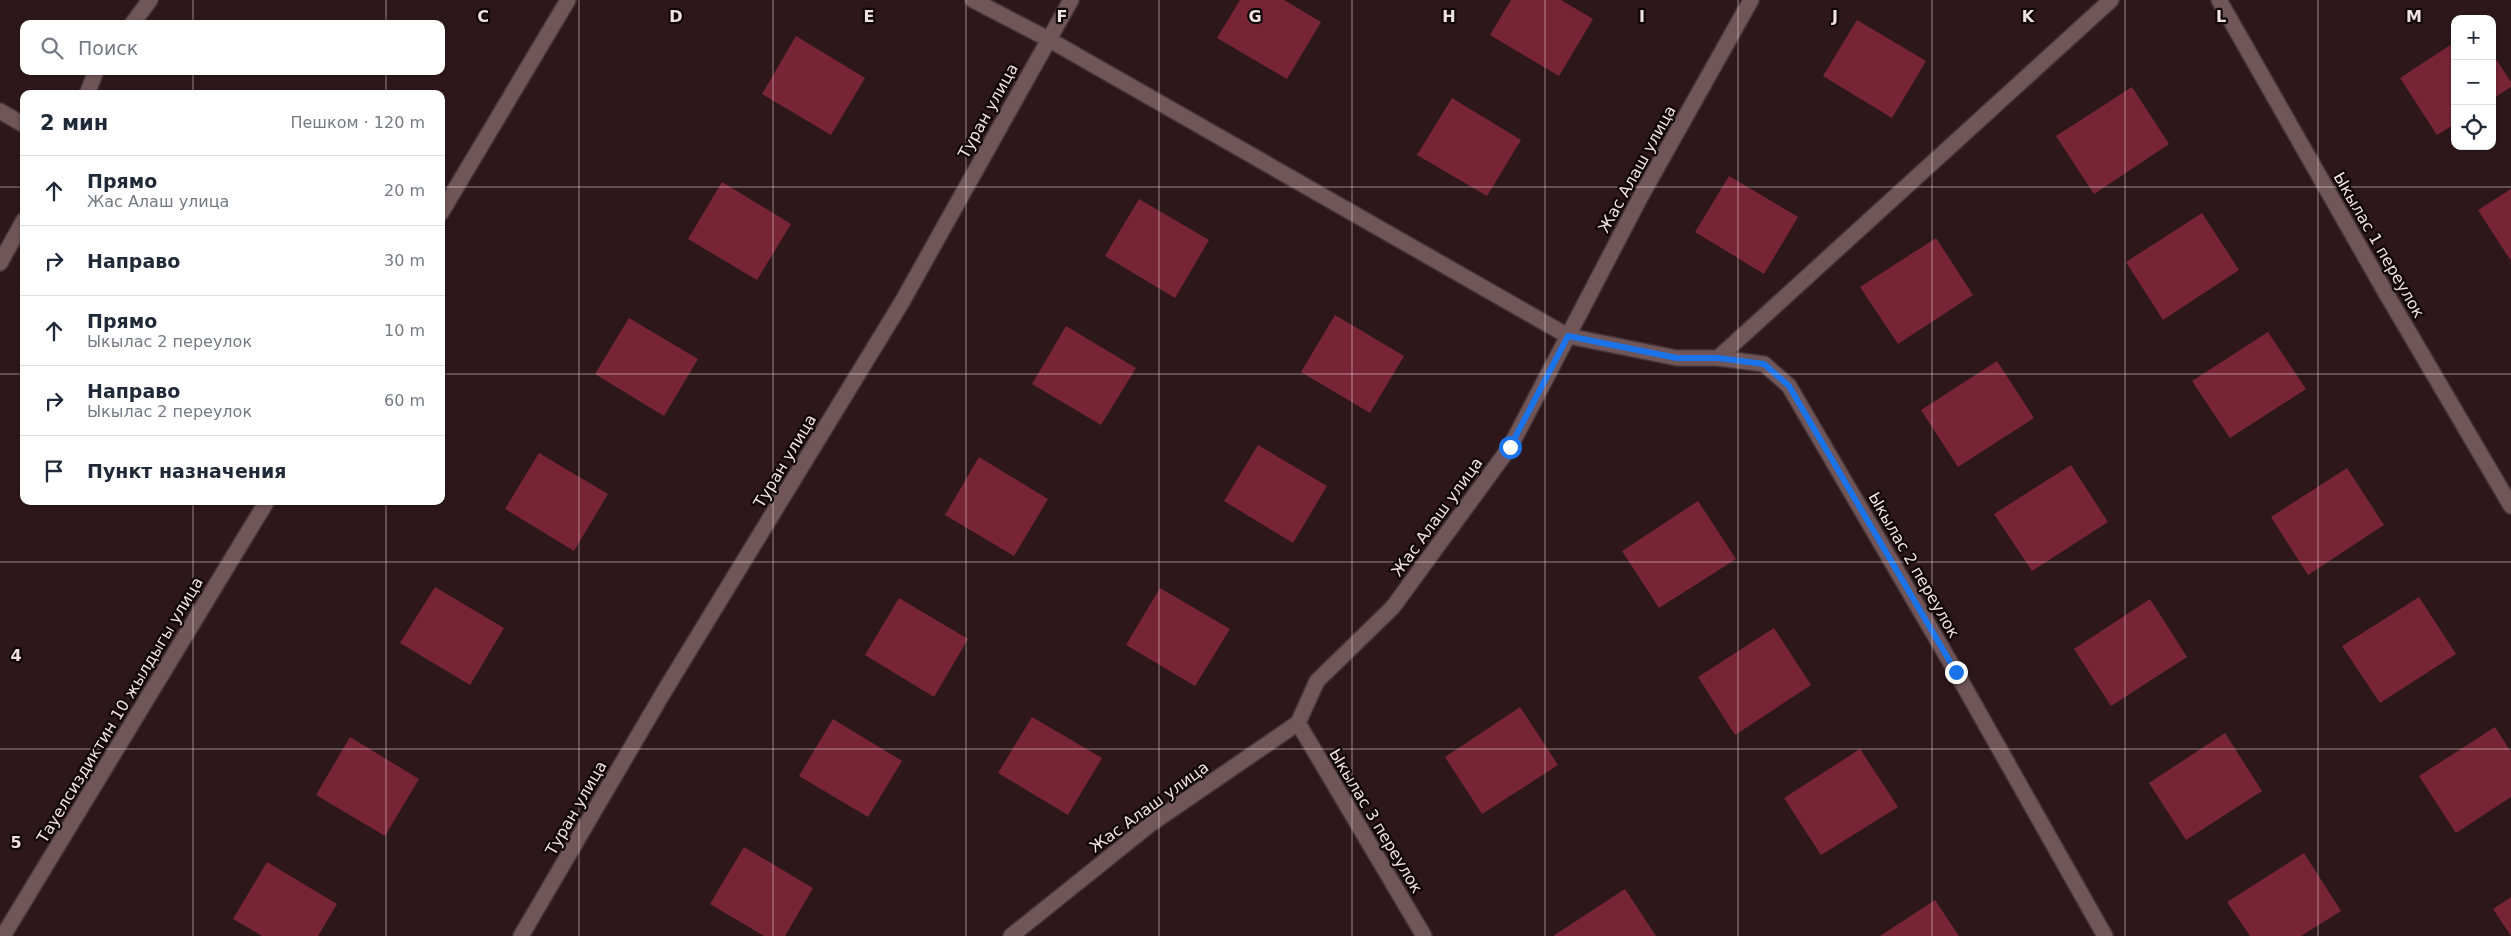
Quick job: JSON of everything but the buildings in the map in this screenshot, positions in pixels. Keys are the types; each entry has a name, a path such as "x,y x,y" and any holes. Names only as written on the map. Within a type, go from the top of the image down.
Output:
{"street":[{"path":"135,20 150,0"},
{"path":"445,206 568,0"},
{"name":"Ыкылас 2 переулок","path":"972,0 1048,39 1568,336 1677,358 1718,358 1764,364 1789,386 1956,672 2105,936"},
{"name":"Туран улица","path":"521,936 662,695 902,302 1071,0"},
{"name":"Жас Алаш улица","path":"1011,936 1152,822 1298,723 1317,681 1393,607 1510,447 1641,196 1751,0"},
{"path":"1718,358 2111,0"},
{"name":"Ыкылас 1 переулок","path":"2219,0 2383,288 2511,506"},
{"path":"89,90 94,75"},
{"path":"0,111 20,123"},
{"path":"0,263 20,227"},
{"name":"Тауелсиздиктин 10 жылдыгы улица","path":"3,936 265,505"},
{"name":"Ыкылас 3 переулок","path":"1298,723 1424,936"}],"route":[{"path":"1510,447 1568,336 1677,358 1718,358 1764,364 1789,386 1956,672"}]}
